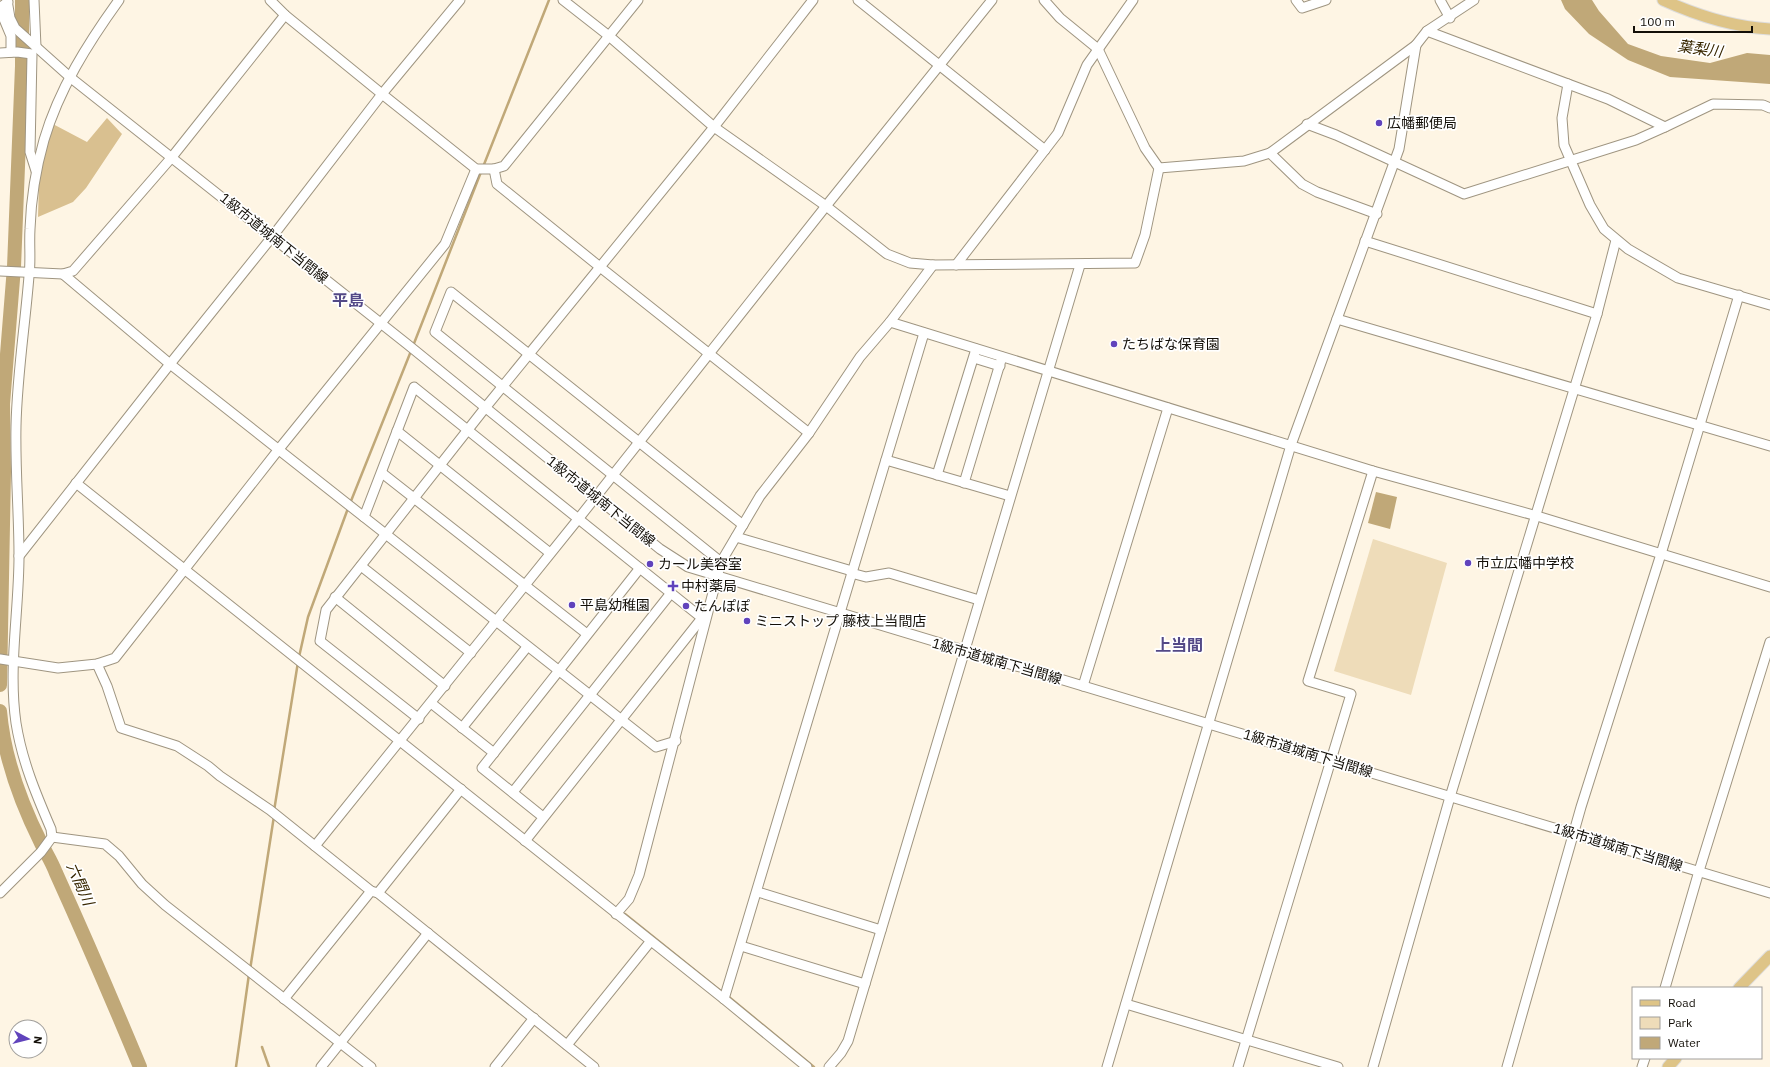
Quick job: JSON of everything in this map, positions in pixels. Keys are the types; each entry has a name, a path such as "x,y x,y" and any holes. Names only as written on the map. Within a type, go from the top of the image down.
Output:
{"main road":[{"path":"1663,0 1686,10 1715,19 1770,29"},
{"path":"1740,987 1770,956"},
{"path":"1668,1067 1675,1059"}],"street":[{"path":"34,0 34,45"},
{"path":"0,893 41,852 50,840 51,829 29,779 21,749 8,660 19,556 16,427 18,382 36,173 55,108 96,32 119,0"},
{"path":"270,0 285,15 476,169 494,169 504,166 638,0"},
{"path":"19,556 76,482 272,237 382,94 460,0"},
{"path":"563,0 609,36 714,127 826,206 887,254 910,263 933,265 1080,265 1135,263 1145,235 1159,168 1145,148 1098,49 1060,18 1044,0"},
{"path":"419,719 320,641 326,610 502,386 714,127 813,0"},
{"path":"858,0 1045,150"},
{"path":"315,846 419,719 826,206 992,0"},
{"path":"956,265 1058,133 1087,65 1134,0"},
{"path":"1296,0 1302,8 1326,0"},
{"path":"1440,0 1450,18"},
{"path":"1159,168 1244,160 1270,153 1307,124 1416,45 1427,31 1450,18 1474,0"},
{"path":"7,1 2,6 1,12 11,36 14,52"},
{"name":"1級市道城南下当間線","path":"7,1 10,18 15,28 71,78 421,355 596,497 688,568 717,578 1332,760 1770,893"},
{"path":"3,272 63,274 74,271 172,157 285,15"},
{"path":"1427,31 1625,106 1665,128"},
{"path":"1107,1067 1291,445 1365,242 1377,214 1399,149 1416,45"},
{"path":"0,52 27,52 32,54 30,152 36,173"},
{"path":"1568,84 1562,132 1564,145 1569,160 1597,218 1616,240 1678,278 1770,305"},
{"path":"1307,124 1336,135 1464,194 1636,140 1665,128 1713,104 1763,104 1770,108"},
{"path":"1270,153 1302,184 1317,192 1377,214"},
{"path":"8,660 58,668 97,664 115,658 122,651 279,449 445,244 476,169"},
{"path":"494,169 497,184 809,433"},
{"path":"1373,1067 1450,797 1575,389 1597,314 1616,240"},
{"path":"1365,242 1597,314"},
{"path":"616,914 630,898 639,875 676,741 704,619 721,562 760,496 809,433 860,356 890,322 933,265"},
{"path":"829,1067 841,1053 848,1041 1080,265"},
{"path":"63,274 170,364 621,721 656,747 676,741"},
{"path":"721,562 435,332 451,292 528,355 743,525"},
{"path":"1507,1067 1608,720 1661,554 1739,295"},
{"path":"1337,319 1770,446"},
{"path":"890,322 924,333 1000,366"},
{"path":"724,999 758,892 839,614 924,333"},
{"path":"975,354 1002,357 1291,445 1373,472 1537,516 1770,587"},
{"path":"937,474 975,354"},
{"path":"964,483 1002,357"},
{"path":"364,517 414,387 704,619"},
{"path":"1083,686 1168,408"},
{"path":"397,431 550,554"},
{"path":"886,460 1010,496"},
{"path":"1238,1067 1351,694 1308,681 1373,472"},
{"path":"382,473 587,634"},
{"path":"76,482 650,942 724,999 807,1067"},
{"path":"736,536 866,577 889,573 979,600"},
{"path":"361,566 471,653"},
{"path":"543,818 482,768 640,568"},
{"path":"513,792 671,593"},
{"path":"335,598 444,686"},
{"path":"525,841 704,619"},
{"path":"1665,987 1699,871 1770,642"},
{"path":"462,728 527,647"},
{"path":"97,664 107,686 121,728 177,746 270,810 594,1067"},
{"path":"431,703 494,753"},
{"path":"284,999 461,789"},
{"path":"50,840 98,843 112,849 142,884 164,905 257,976 371,1067"},
{"path":"758,892 881,930"},
{"path":"321,1067 428,934"},
{"path":"567,1045 650,942"},
{"path":"741,946 865,984"},
{"path":"1126,1004 1338,1067"},
{"path":"495,1067 534,1018"}],"green space":[{"path":"1373,539 1447,563 1411,695 1334,671"}],"shaded area":[{"path":"107,118 122,134 86,188 73,202 38,217 39,181 51,123 87,142"}],"water":[{"path":"1561,0 1592,0 1599,11 1628,44 1661,56 1710,63 1747,53 1770,55 1770,84 1670,77 1628,60 1589,34 1565,9"},
{"path":"1376,492 1397,497 1390,529 1368,523"}],"waterway":[{"name":"六間川","path":"0,685 4,471 3,404 14,267 22,66 22,0"},
{"path":"483,167 549,0"},
{"path":"413,346 481,172"},
{"path":"299,657 308,617 347,511 411,351"},
{"path":"274,811 298,662"},
{"name":"六間川","path":"0,711 9,762 26,811 53,865 78,921 140,1067"},
{"path":"250,970 274,816"},
{"path":"625,914 722,992"},
{"path":"236,1067 249,974"},
{"path":"729,997 814,1067"},
{"path":"262,1047 269,1067"}],"place":[{"name":"広幡郵便局","path":"1379,123"},
{"name":"たちばな保育園","path":"1114,344"},
{"name":"市立広幡中学校","path":"1468,563"},
{"name":"カール美容室","path":"650,564"},
{"name":"中村薬局","path":"673,586"},
{"name":"平島幼稚園","path":"572,605"},
{"name":"たんぽぽ","path":"686,606"},
{"name":"ミニストップ 藤枝上当間店","path":"747,621"}],"district":[{"name":"平島","path":"348,300"},
{"name":"上当間","path":"1179,645"}],"water label":[{"name":"葉梨川","path":"1700,49"}]}
